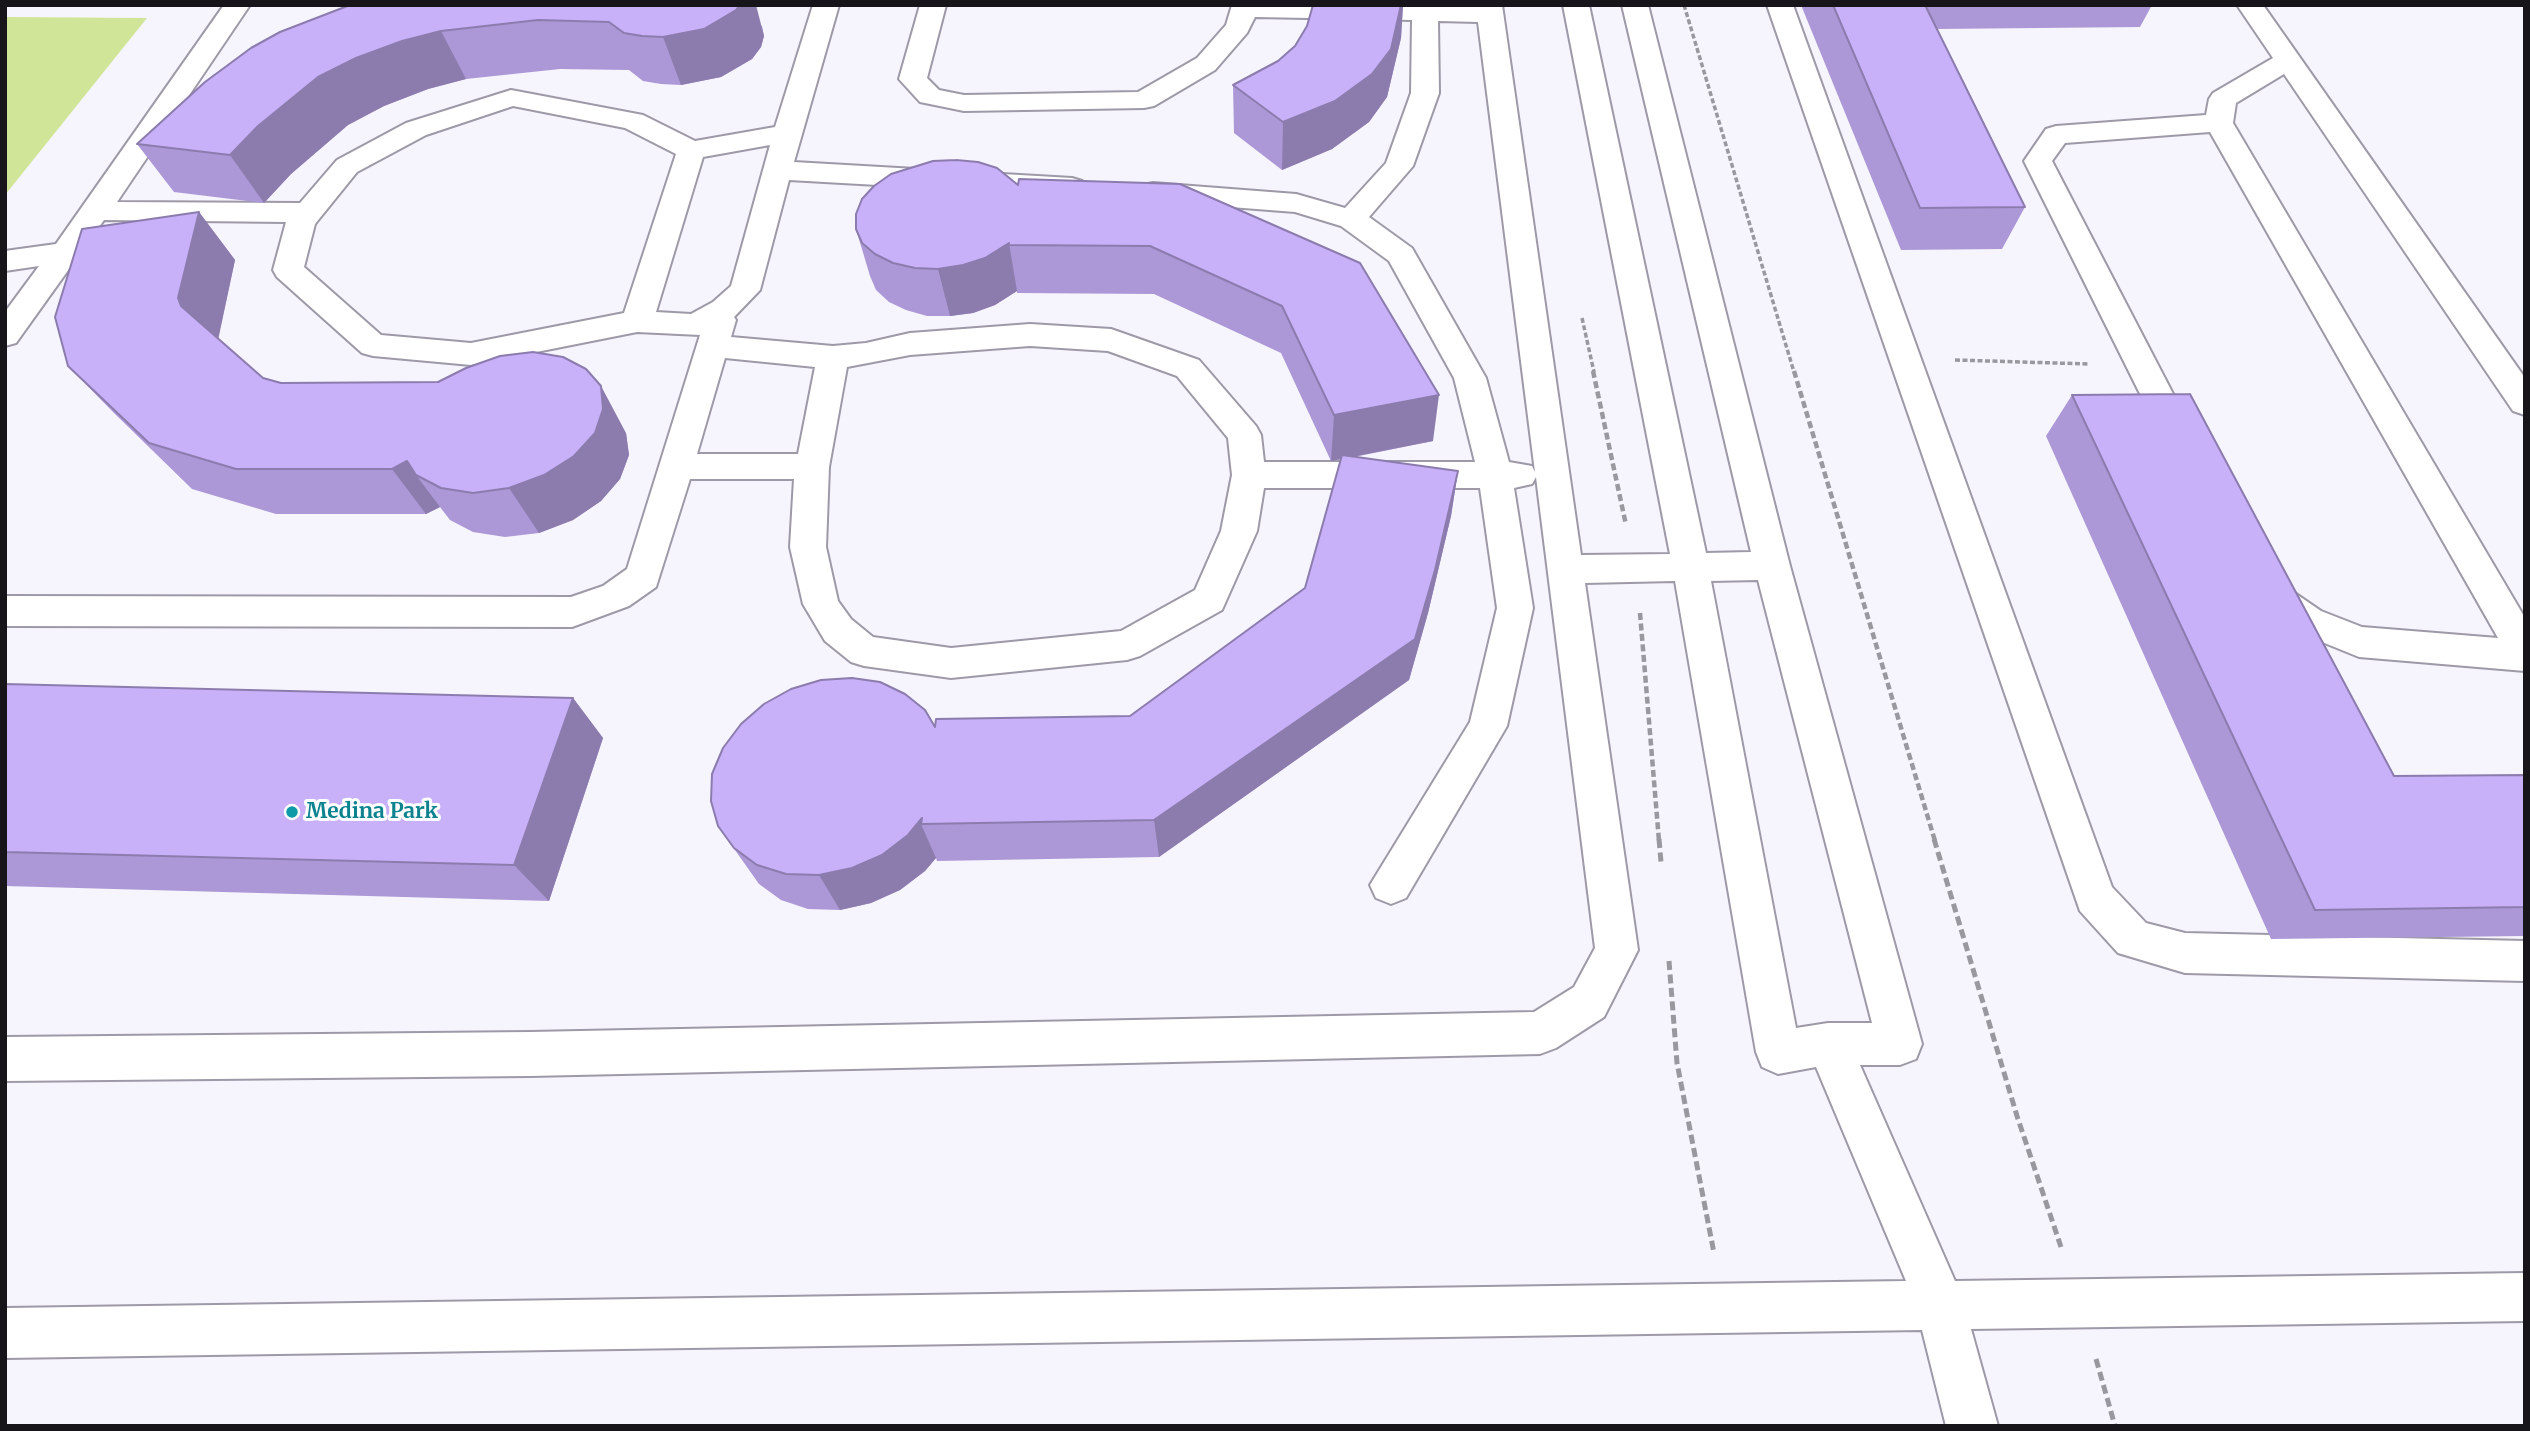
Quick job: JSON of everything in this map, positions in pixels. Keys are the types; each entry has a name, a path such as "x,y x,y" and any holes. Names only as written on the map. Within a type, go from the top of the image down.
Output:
{"street":[{"path":"5,335 96,211 237,5"},
{"path":"787,133 691,150 633,121 511,98 416,129 347,166 301,222 288,270 373,345 471,354 637,320 696,325 724,309 745,289 787,133 826,5"},
{"path":"5,1059 544,1053 1541,1033 1589,1002 1617,950 1489,10 1425,13 1246,7 1238,27 1206,64 1144,100 964,103 930,96 913,79 933,5"},
{"path":"1576,5 1691,569 1778,1052 1828,1044 1899,1044 1772,566 1634,5"},
{"path":"1780,5 2095,898 2133,939 2185,953 2525,961"},
{"path":"2250,5 2525,403"},
{"path":"1351,219 1399,166 1425,93 1425,13"},
{"path":"2288,60 2223,99 2219,123 2525,654"},
{"path":"2192,463 2038,161 2056,135 2219,123"},
{"path":"637,320 691,150"},
{"path":"777,170 1239,197 1296,203 1351,219 1401,255 1470,378 1495,475 1515,608 1488,726 1391,885"},
{"path":"96,211 309,213"},
{"path":"5,261 65,253"},
{"path":"5,611 572,612 616,597 643,577 724,309"},
{"path":"713,346 833,357 866,354 910,344 1030,335 1111,340 1188,368 1244,435 1249,475 1239,531 1209,600 1127,645 951,663 864,651 838,630 821,604 808,547 812,467 833,357"},
{"path":"677,466 812,467"},
{"path":"1249,475 1553,475"},
{"path":"1567,569 1772,566"},
{"path":"2247,572 2253,584 2308,621 2359,642 2525,654"},
{"path":"1828,1044 1940,1304 1972,1426"},
{"path":"5,1333 2525,1297"}],"path":[{"path":"1684,5 2017,1116 2080,1302 2115,1426"},
{"path":"1905,359 2143,366"}],"green space":[{"path":"5,17 147,18 5,195"}],"building":[{"path":"350,5 740,5 704,29 663,37 624,33 609,22 538,20 441,31 402,41 356,58 318,77 258,126 230,155 137,144 205,82 251,48 280,32"},
{"path":"1313,5 1401,5 1391,49 1372,74 1335,101 1283,122 1233,85 1278,61 1295,46 1307,26"},
{"path":"1833,5 1925,5 2025,207 1920,208"},
{"path":"933,161 978,162 997,168 1018,185 1019,179 1180,184 1360,263 1439,395 1334,415 1282,306 1150,246 1008,245 1009,243 985,258 938,269 893,263 875,254 862,243 856,229 856,214 862,199 874,186 891,174"},
{"path":"199,212 178,298 181,306 263,378 281,383 438,382 500,356 533,352 563,357 586,369 601,386 603,409 595,433 574,456 544,475 509,488 473,493 441,488 416,475 407,461 392,469 236,469 149,443 68,366 55,317 82,229"},
{"path":"2190,394 2394,776 2525,775 2525,907 2315,910 2072,395"},
{"path":"1342,455 1458,471 1435,570 1415,639 1154,820 921,824 922,818 908,835 882,855 852,868 819,875 786,874 757,865 734,848 718,826 711,801 712,774 723,748 741,724 764,704 791,689 821,680 852,678 880,682 905,694 925,710 935,727 936,719 1130,716 1305,588"},
{"name":"Medina Park","path":"5,684 573,698 514,865 5,852"}],"place":[{"name":"Medina Park","path":"292,812"}]}
